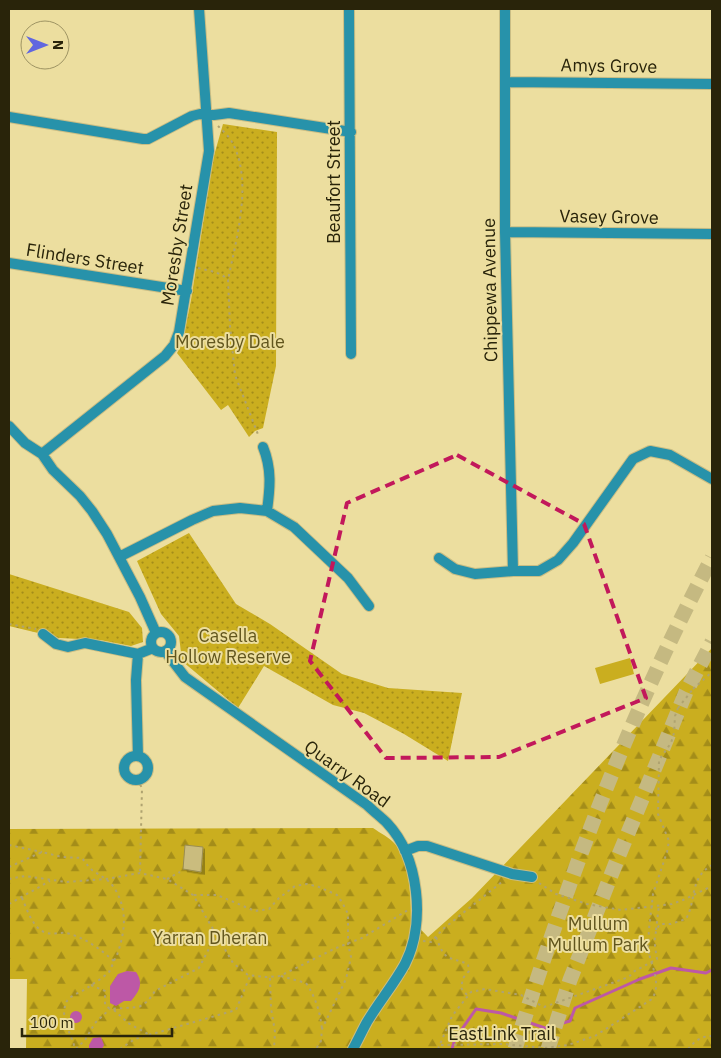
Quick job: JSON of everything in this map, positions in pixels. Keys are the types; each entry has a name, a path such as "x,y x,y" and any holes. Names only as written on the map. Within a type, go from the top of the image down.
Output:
{"street":[{"name":"Moresby Street","path":"42,454 165,356 174,346 179,332 209,151 208,114 199,9"},
{"name":"Beaufort Street","path":"349,9 351,354"},
{"name":"Chippewa Avenue","path":"505,9 505,232 513,571"},
{"name":"Amys Grove","path":"505,82 712,84"},
{"path":"9,117 148,138 192,116 230,113 351,132"},
{"name":"Vasey Grove","path":"505,232 712,234"},
{"name":"Flinders Street","path":"9,263 187,291"},
{"path":"9,426 25,443 42,454 53,470 80,496 92,511 107,534 140,597 156,633"},
{"path":"262,447 267,458 271,477 267,511"},
{"path":"439,558 454,569 475,574 539,571 558,560 573,543 633,459 650,451 670,455 712,479"},
{"path":"119,557 213,511 240,508 267,511 294,528 348,578 369,606"},
{"path":"162,632 170,637 170,647 165,651 158,652 153,648 151,642 156,633 162,632"},
{"path":"43,634 58,645 68,646 85,643 138,654 153,648"},
{"name":"Quarry Road","path":"165,651 185,677 367,805 387,823 405,851 415,883 417,905 413,940 405,963 353,1049"},
{"path":"138,654 136,680 138,756"},
{"path":"138,756 145,760 148,770 144,777 137,780 130,778 125,768 131,758 138,756"},
{"path":"405,851 418,846 427,846 512,874 532,877"}],"path":[{"path":"208,114 232,142 240,160 243,194 228,280 230,326 235,375 262,447"},
{"path":"190,266 216,272 228,280"},
{"path":"9,624 40,630 43,634"},
{"name":"EastLink Trail","path":"438,1049 441,1045 518,1045 545,1048 568,1045 595,1036 652,999 656,993 657,985 648,947 651,907 669,841 658,814 659,760 672,738 678,708 693,689 712,672"},
{"path":"137,780 142,788 140,873"},
{"path":"9,844 62,856 82,858 90,869 106,879 115,889 124,910 124,927 114,961 109,971 82,992 73,996 65,1004 64,1013 67,1031 71,1035 75,1049 85,1040 95,1023 110,1009"},
{"path":"9,867 42,852"},
{"path":"656,930 660,924 671,924 686,919 691,910 693,895 700,874 712,864"},
{"path":"167,879 180,872"},
{"path":"9,879 25,876 66,882 106,879 140,873 167,879 193,895 233,964 250,976 270,978 280,976 372,933 417,905"},
{"path":"413,940 431,942 443,929 512,874"},
{"path":"532,877 556,894 586,904 621,910 659,906 683,900 712,886"},
{"path":"9,904 51,881"},
{"path":"193,895 217,895 255,911 269,909 279,898 295,886 307,884 337,895 348,914 348,944 351,957 346,979 322,1029"},
{"path":"22,898 34,922 42,930 47,933 71,934 97,947 114,961"},
{"path":"441,1045 452,1016 471,992 486,989 521,995 544,1007 629,977 633,972 657,959 654,942 659,906"},
{"path":"91,985 105,991 105,1005 110,1009 138,1007 148,1001 156,991 199,968 216,934"},
{"path":"436,936 442,953 448,958 468,964 469,971 463,978 461,988 468,996"},
{"path":"120,1049 135,1039 236,1010 250,976"},
{"path":"280,976 306,983 315,997 322,1029 321,1041 316,1049"},
{"path":"270,978 270,1008 275,1032 274,1049"},
{"path":"114,1010 128,1024 144,1033 150,1034"},
{"path":"688,1049 705,1036 712,1036"},
{"path":"518,1045 519,1049"}],"highlighted area":[{"path":"457,455 584,524 646,698 499,757 386,758 310,661 347,503"}],"green space":[{"name":"Moresby Dale","path":"223,124 277,132 276,366 263,428 255,431 249,437 228,405 221,410 177,353 182,344 191,300 213,159"},
{"name":"Casella Hollow Reserve","path":"189,533 236,604 270,624 342,674 388,688 462,693 448,761 404,734 364,713 333,705 264,666 238,708 182,661 179,636 161,614 137,561"},
{"path":"9,574 129,612 142,628 143,642 131,646 100,640 59,638 9,626"},
{"path":"712,648 712,1049 26,1049 27,979 9,979 9,829 373,828 390,839 400,851 409,880 411,919 428,937 472,898"},
{"path":"630,658 634,674 600,684 595,668"}],"shaded area":[{"path":"127,971 136,972 140,980 140,987 131,1001 124,1001 116,1006 110,1003 110,986 118,974"},
{"path":"78,1011 81,1012 81,1022 74,1023 71,1022 70,1015 71,1012"},
{"path":"101,1037 104,1045 102,1049 89,1049 93,1038"}],"building":[{"path":"185,845 203,847 201,872 183,869"}],"waterway":[{"path":"452,1049 455,1039 476,1009 501,1013 545,1028 570,1021 575,1008 640,979 671,968 706,973 712,970"}],"tunnel":[{"path":"515,1049 556,923 602,799 654,677 712,558"},
{"path":"548,1049 570,980 619,855 686,692 712,642"}],"park label":[{"name":"Mullum Mullum Park","path":"598,934"},
{"name":"Yarran Dheran","path":"210,938"}]}
